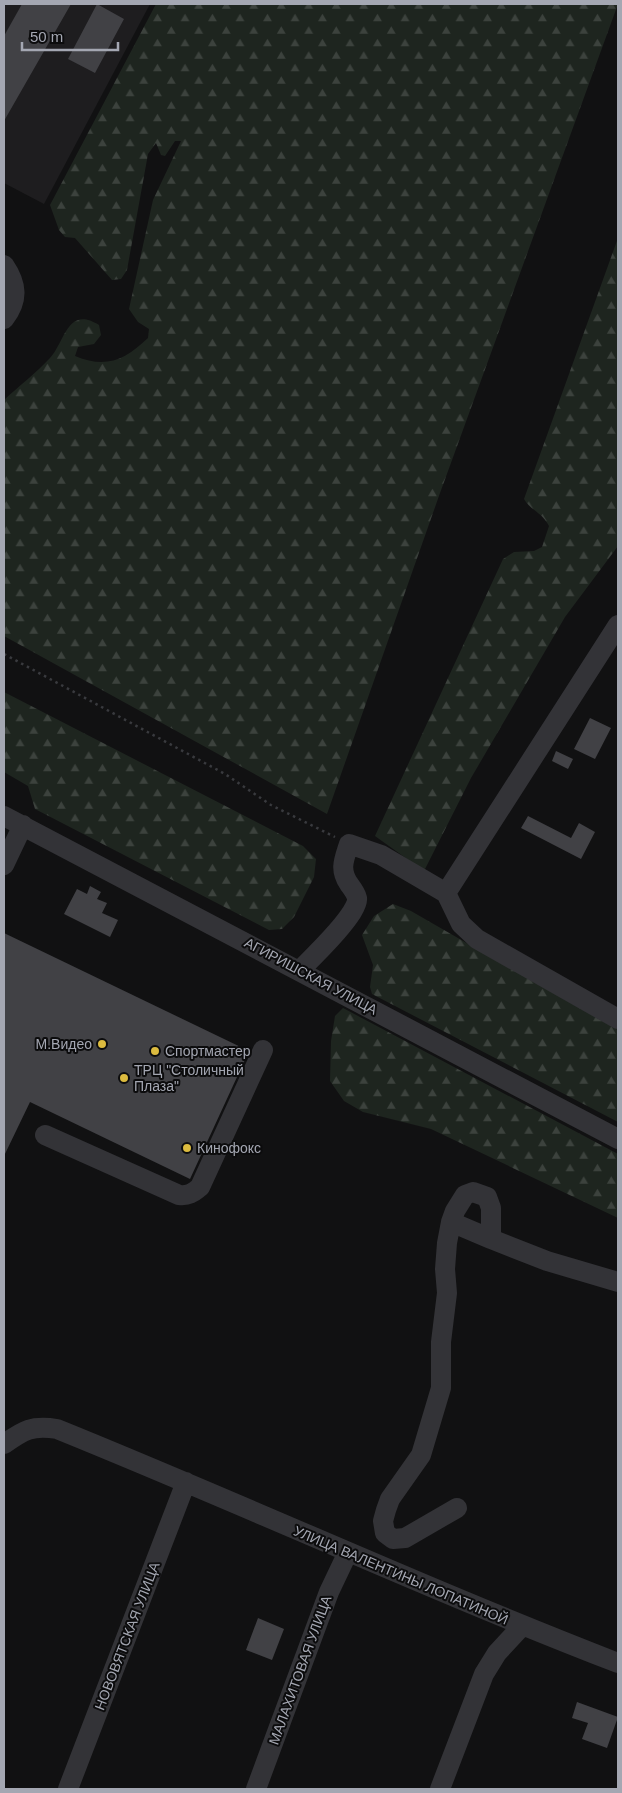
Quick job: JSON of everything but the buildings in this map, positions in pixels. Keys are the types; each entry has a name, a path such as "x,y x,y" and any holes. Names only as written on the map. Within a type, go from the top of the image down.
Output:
{"street":[{"path":"4,265 10,274 14,287 14,300 4,318"},
{"path":"446,893 618,625"},
{"name":"АГИРИШСКАЯ УЛИЦА","path":"4,816 300,970 618,1139"},
{"path":"4,865 23,826"},
{"path":"300,970 333,936 356,907 358,900 356,894 343,870 349,844 381,854 446,893 461,924 476,939 618,1019"},
{"path":"45,1136 179,1195 186,1196 200,1187 263,1050"},
{"path":"457,1508 405,1538 393,1539 385,1533 383,1521 390,1499 421,1455 441,1388 442,1342 447,1293 445,1269 451,1222 455,1211 465,1195 473,1192 481,1194 487,1197 490,1202 491,1239"},
{"path":"451,1222 547,1262 618,1282"},
{"name":"УЛИЦА ВАЛЕНТИНЫ ЛОПАТИНОЙ","path":"4,1444 27,1430 41,1427 57,1429 186,1482 522,1626 618,1663"},
{"name":"НОВОВЯТСКАЯ УЛИЦА","path":"68,1789 186,1482"},
{"name":"МАЛАХИТОВАЯ УЛИЦА","path":"256,1789 329,1592 348,1552"},
{"path":"440,1789 484,1674 497,1653 522,1626"}],"path":[{"path":"4,654 208,765 271,805 349,844"}],"shaded area":[{"path":"4,4 150,4 44,204 4,183"}],"green space":[{"path":"156,4 618,4 440,493 327,814 4,636 4,400 50,358 73,322 80,319 99,325 101,335 94,344 78,347 75,356 86,360 106,362 123,357 140,346 148,338 149,329 138,322 129,309 153,200 181,141 175,141 165,156 161,155 156,143 148,154 127,270 121,279 112,280 75,238 65,237 59,230 50,205"},
{"path":"618,238 618,546 565,617 471,778 424,871 375,836 503,559 514,552 534,551 542,547 549,526 524,499"},
{"path":"4,692 303,846 316,859 314,877 294,917 282,929 269,930 35,809 28,786 4,772"},
{"path":"393,904 411,911 618,1030 618,1122 372,994 370,987 373,965 362,935 374,916"},
{"path":"343,1008 618,1154 618,1218 431,1129 363,1112 344,1101 330,1081 331,1041 335,1016"}],"place":[{"name":"М.Видео","path":"102,1044"},
{"name":"Спортмастер","path":"155,1051"},
{"name":"ТРЦ \"Столичный Плаза\"","path":"124,1078"},
{"name":"Кинофокс","path":"187,1148"}]}
